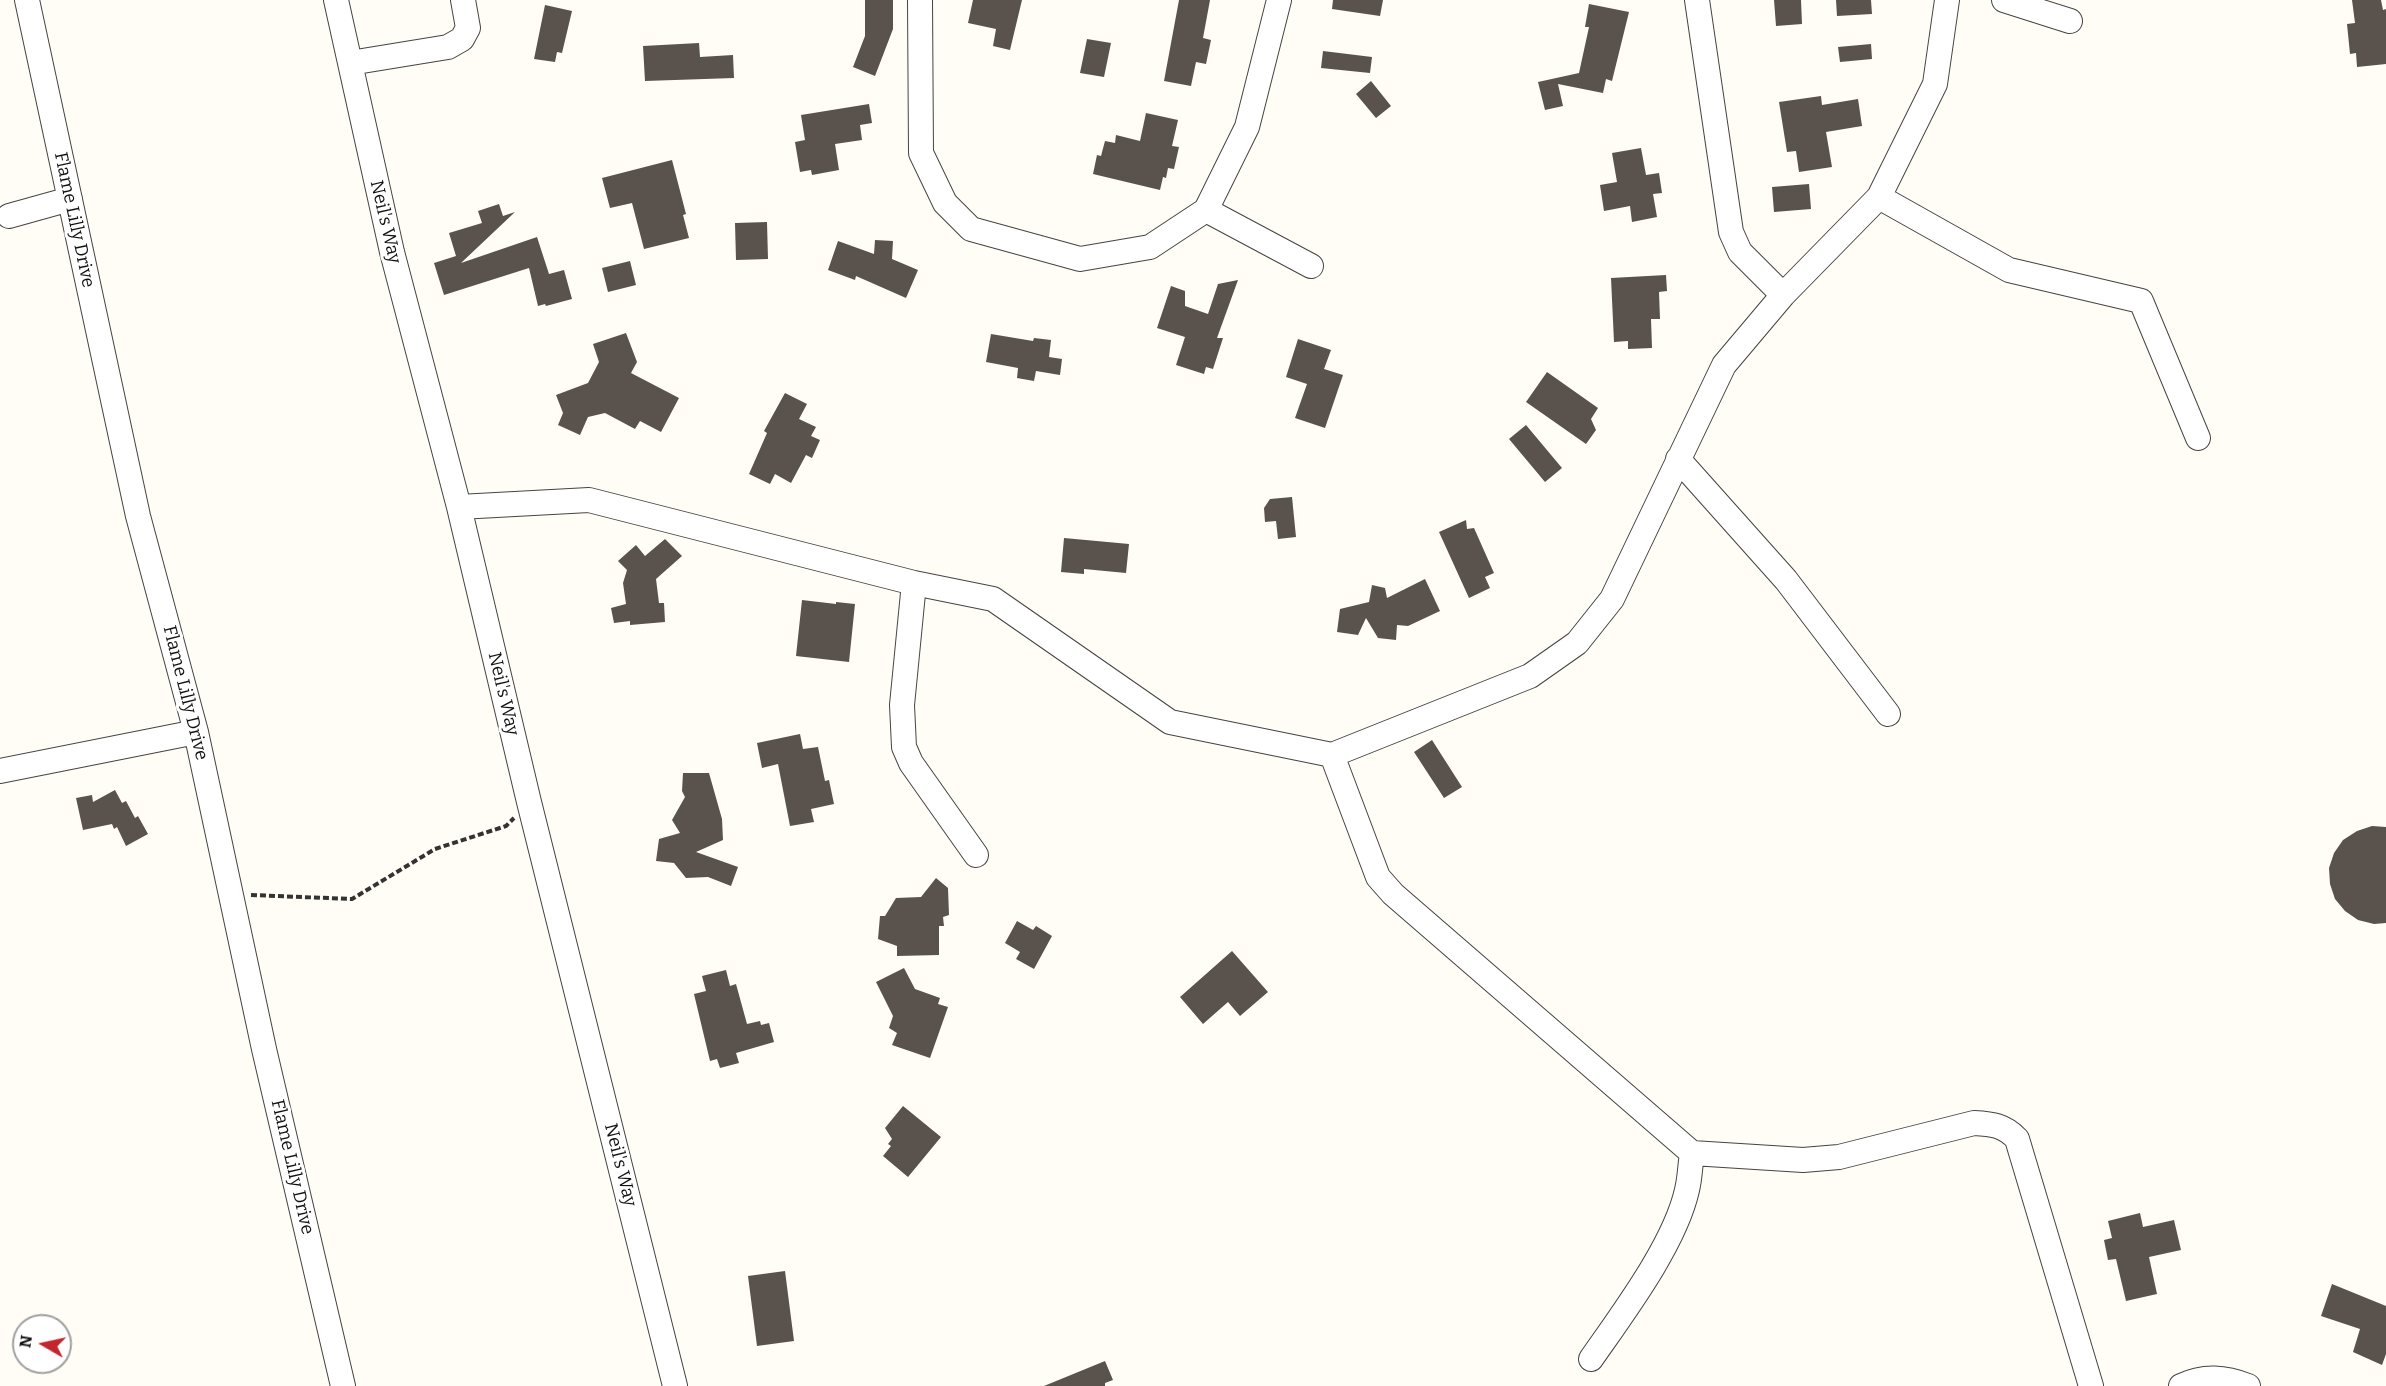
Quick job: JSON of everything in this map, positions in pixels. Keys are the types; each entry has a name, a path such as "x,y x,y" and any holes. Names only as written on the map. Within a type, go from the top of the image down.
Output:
{"street":[{"name":"Flame Lilly Drive","path":"27,0 138,516 196,732 264,1049 343,1386"},
{"name":"Neil's Way","path":"336,0 392,252 459,507 529,802 675,1386"},
{"path":"350,63 448,46 462,39 468,28 463,0"},
{"path":"920,0 921,153 945,203 971,229 1080,259 1150,247 1206,210 1247,128 1279,0"},
{"path":"1697,0 1731,232 1740,252 1783,296"},
{"path":"459,507 589,500 914,583 993,599 1170,722 1332,755 1530,676 1577,643 1612,599 1724,365 1783,296 1879,197 1935,84 1947,0"},
{"path":"2004,0 2070,21"},
{"path":"1879,197 2009,270 2140,301 2198,438"},
{"path":"9,216 70,199"},
{"path":"1206,210 1311,266"},
{"path":"1678,459 1786,580 1888,714"},
{"path":"914,583 902,705 904,747 911,763 976,855"},
{"path":"0,771 196,732"},
{"path":"1332,755 1378,877 1393,894 1692,1153 1803,1160 1839,1157 1974,1123 2007,1128 2017,1139 2091,1386"},
{"path":"1591,1359 1632,1300 1671,1233 1687,1191 1692,1153"},
{"path":"2181,1386 2211,1377 2230,1379 2248,1386"}],"path":[{"path":"231,894 352,899 435,849 506,826 529,802"}],"building":[{"path":"865,0 893,0 893,29 875,76 853,67 865,36"},
{"path":"973,0 1022,0 1010,50 993,46 996,29 968,23"},
{"path":"1179,0 1210,0 1203,38 1211,40 1206,64 1196,62 1191,86 1164,81"},
{"path":"1333,0 1383,0 1380,16 1332,9"},
{"path":"1774,0 1801,0 1802,24 1776,26"},
{"path":"1836,0 1871,0 1872,14 1837,16"},
{"path":"2352,0 2381,0 2383,10 2386,9 2386,64 2357,67 2356,53 2350,54 2347,24 2355,23"},
{"path":"1589,4 1629,12 1612,81 1606,79 1603,93 1558,84 1563,106 1545,110 1538,82 1579,73 1589,27 1585,27"},
{"path":"545,5 572,11 562,53 557,52 555,62 534,59"},
{"path":"1087,39 1111,43 1104,77 1080,73"},
{"path":"699,43 700,57 733,55 734,78 645,81 643,46"},
{"path":"1871,44 1872,59 1840,62 1838,47"},
{"path":"1323,51 1372,57 1370,73 1321,68"},
{"path":"1371,81 1391,106 1376,118 1356,94"},
{"path":"1821,96 1822,105 1858,99 1862,126 1826,132 1832,167 1799,172 1796,151 1787,152 1779,102"},
{"path":"869,104 872,123 860,125 862,140 835,144 839,170 812,175 811,170 800,172 795,142 805,140 801,115"},
{"path":"1146,113 1178,120 1172,146 1179,147 1174,169 1168,168 1160,190 1093,174 1097,155 1101,156 1105,141 1115,143 1116,135 1140,141"},
{"path":"1641,148 1646,175 1659,173 1662,193 1653,194 1657,217 1632,222 1630,206 1604,211 1600,185 1617,182 1612,153"},
{"path":"672,160 686,214 683,215 689,238 644,249 632,203 610,208 602,178"},
{"path":"1809,184 1811,209 1774,212 1772,187"},
{"path":"499,204 503,216 515,212 461,263 537,237 549,274 564,270 572,299 538,306 529,268 444,295 434,263 456,256 449,233 482,223 478,211"},
{"path":"767,222 768,259 736,260 735,223"},
{"path":"875,240 893,241 892,259 918,270 906,298 856,276 855,280 828,270 838,241 874,254"},
{"path":"630,261 636,285 608,292 602,268"},
{"path":"1666,275 1667,291 1659,292 1660,319 1651,319 1652,348 1628,349 1628,341 1614,342 1611,278"},
{"path":"1238,280 1217,338 1223,338 1213,369 1206,367 1204,374 1176,365 1185,337 1157,328 1171,286 1185,291 1185,306 1208,314 1218,284"},
{"path":"626,333 637,362 631,373 679,398 661,432 640,421 635,429 605,413 588,417 580,435 558,425 563,413 556,395 588,383 599,362 593,344"},
{"path":"991,334 1033,341 1034,338 1051,340 1049,357 1062,359 1060,375 1036,371 1034,381 1017,378 1018,368 986,362"},
{"path":"1298,339 1331,350 1324,369 1343,375 1325,428 1295,418 1307,384 1286,377"},
{"path":"1547,372 1598,408 1591,419 1596,430 1586,444 1526,402"},
{"path":"785,393 807,404 799,419 816,427 811,436 820,440 812,458 806,455 791,483 775,474 770,484 749,474 767,433 764,431"},
{"path":"1526,425 1562,468 1545,482 1509,439"},
{"path":"1292,497 1296,537 1278,539 1276,521 1265,522 1264,508 1270,499"},
{"path":"1466,520 1467,529 1474,528 1494,573 1485,577 1490,588 1469,598 1439,532"},
{"path":"1064,538 1129,544 1126,573 1084,569 1084,574 1061,572"},
{"path":"665,539 682,556 656,579 659,603 664,603 665,622 630,625 630,621 614,623 611,608 626,604 623,583 627,570 618,561 636,545 645,556"},
{"path":"1425,579 1440,611 1408,626 1397,625 1396,640 1378,638 1366,618 1358,635 1337,632 1340,609 1369,602 1372,585 1385,588 1387,598"},
{"path":"802,600 855,604 849,662 796,656"},
{"path":"800,734 803,749 818,747 825,781 829,780 834,804 811,809 814,822 790,826 778,764 762,768 757,743"},
{"path":"1432,740 1462,787 1444,798 1414,752"},
{"path":"683,773 709,773 722,819 723,840 696,852 738,867 731,886 708,877 686,878 674,863 656,861 659,839 680,833 672,820 685,797 682,791"},
{"path":"115,790 122,803 126,801 135,818 138,816 148,834 126,846 117,827 114,829 112,824 83,830 76,798 92,795 93,802"},
{"path":"2372,826 2386,827 2386,923 2374,924 2358,920 2345,911 2335,899 2330,884 2329,868 2334,853 2343,840 2357,831"},
{"path":"936,878 948,888 949,915 943,917 944,926 939,926 939,955 897,956 897,946 878,939 880,916 885,916 896,898 921,897"},
{"path":"1017,921 1033,930 1036,926 1052,936 1034,969 1016,959 1020,952 1005,943"},
{"path":"1232,951 1268,992 1240,1016 1228,1002 1203,1024 1180,997"},
{"path":"904,968 915,989 940,998 938,1004 948,1007 930,1058 892,1045 897,1033 889,1028 893,1016 876,982"},
{"path":"726,970 730,986 736,984 747,1024 760,1021 761,1025 769,1023 774,1042 736,1053 739,1063 720,1068 717,1059 710,1061 694,994 706,991 702,976"},
{"path":"903,1106 941,1137 908,1177 883,1156 891,1146 888,1144 892,1139 885,1128"},
{"path":"2140,1213 2143,1227 2174,1220 2181,1250 2149,1257 2157,1294 2126,1301 2116,1259 2108,1260 2104,1240 2112,1238 2108,1221"},
{"path":"785,1271 794,1341 757,1346 748,1276"},
{"path":"2332,1284 2386,1306 2386,1354 2382,1365 2353,1352 2360,1329 2321,1316"},
{"path":"1105,1361 1113,1380 1105,1383 1105,1386 1044,1386"}]}
